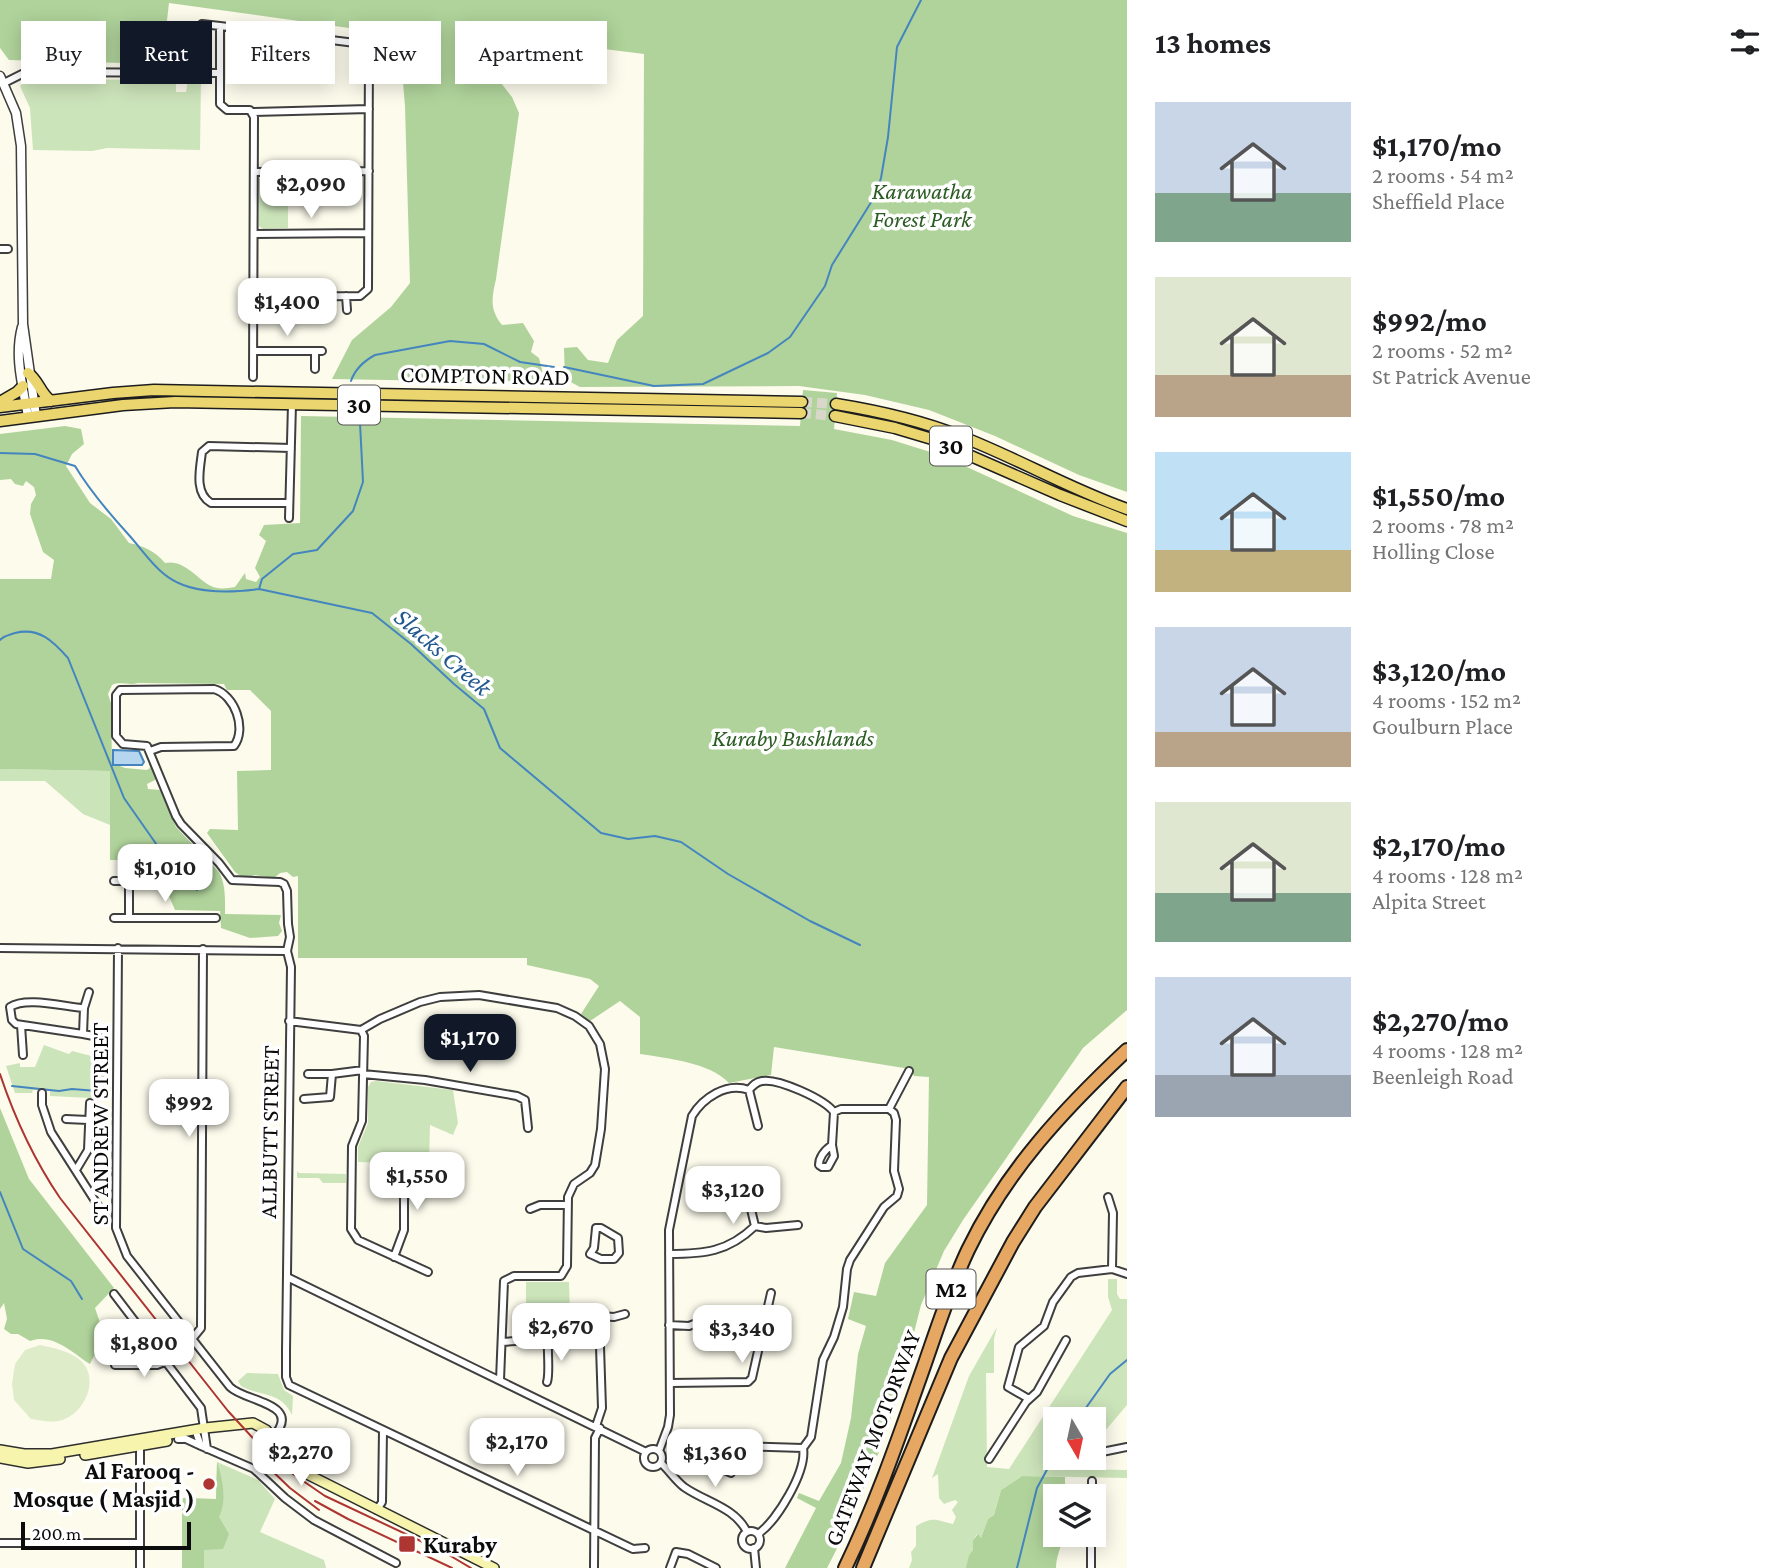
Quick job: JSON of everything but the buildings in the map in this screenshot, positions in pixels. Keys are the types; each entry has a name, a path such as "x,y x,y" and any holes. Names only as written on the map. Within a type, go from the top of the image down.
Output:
{"highway":[{"name":"GATEWAY MOTORWAY","path":"845,1568 880,1490 953,1285 980,1227 1006,1184 1038,1140 1127,1050"},
{"name":"GATEWAY MOTORWAY","path":"863,1568 951,1358 1013,1242 1035,1207 1127,1087"},
{"path":"1110,1110 1127,1095"}],"main road":[{"path":"28,373 36,379 45,397 51,401"},
{"path":"0,402 23,386"},
{"name":"COMPTON ROAD","path":"0,407 120,392 177,390 802,407 161,402 0,421"},
{"name":"30","path":"836,404 898,416 940,428 1087,494 1127,509"},
{"name":"30","path":"835,416 895,428 932,439 1068,499 1127,521"},
{"path":"0,1450 24,1454 52,1454 253,1423 261,1426 273,1437 297,1466 309,1475 494,1568"},
{"path":"0,1458 38,1462 140,1442 178,1439 203,1432"}],"street":[{"path":"212,25 363,44 369,51 368,289 360,296 253,297"},
{"path":"220,26 220,104 223,109 252,112 369,109"},
{"path":"32,417 23,324 22,158 16,113 2,80 26,72 220,74"},
{"path":"252,112 253,377"},
{"path":"254,172 369,171"},
{"path":"254,234 368,233"},
{"path":"346,296 347,310"},
{"path":"23,324 19,349 23,386 30,403"},
{"path":"253,351 318,351 315,369"},
{"path":"289,518 292,404"},
{"path":"289,503 211,503 200,490 202,452 209,446 291,448"},
{"path":"150,751 160,747 234,746 238,738 237,712 219,690 120,690 116,695 116,736 123,744 147,746 162,781 153,785"},
{"name":"ALLBUTT STREET","path":"162,781 181,824 232,880 285,884 288,891 290,937 286,951 291,967 288,1382 292,1387 383,1430"},
{"path":"129,872 129,918"},
{"path":"114,881 129,881"},
{"path":"114,918 216,918"},
{"path":"0,948 286,951"},
{"name":"ST ANDREW STREET","path":"118,948 116,1228 127,1256 236,1393 262,1401 278,1410 282,1418 281,1425 273,1437"},
{"path":"192,1339 201,1328 204,949"},
{"path":"83,1034 84,1008 89,992"},
{"path":"289,1021 361,1030 420,1002 440,997 479,995 557,1008 589,1026 600,1044 605,1069 599,1147 595,1165 590,1173 570,1189 567,1205 567,1266 561,1276 514,1276 504,1280 500,1380"},
{"path":"84,1008 21,1003 6,1008 12,1020 21,1026 104,1038"},
{"path":"21,1026 23,1055"},
{"path":"361,1030 364,1037 362,1121 352,1146 351,1229 358,1240 428,1272"},
{"path":"889,1109 909,1071"},
{"path":"308,1074 363,1072 517,1096 525,1100 528,1128"},
{"path":"304,1099 330,1097 332,1074"},
{"path":"659,1451 652,1449 646,1452 644,1460 648,1465 654,1467 660,1463 662,1457 659,1451 668,1427 670,1220 692,1116 703,1101 712,1095 736,1088 748,1090 759,1081 772,1080 825,1104 834,1112"},
{"path":"748,1090 758,1126"},
{"path":"42,1093 42,1105 51,1132 106,1218"},
{"path":"76,1170 87,1154 90,1102"},
{"path":"834,1112 841,1109 889,1109"},
{"path":"758,1534 769,1524 794,1486 805,1458 803,1448 811,1437 823,1360 834,1337 843,1307 847,1269 884,1207 897,1196 899,1189 894,1171 896,1120 889,1109"},
{"path":"832,1144 834,1112"},
{"path":"66,1119 89,1120"},
{"path":"394,1158 416,1158"},
{"path":"394,1257 404,1230 404,1158"},
{"path":"1108,1197 1113,1213 1112,1269"},
{"path":"749,1200 755,1226"},
{"path":"530,1209 540,1205 567,1205"},
{"path":"755,1226 766,1228 798,1225"},
{"path":"669,1254 711,1252 755,1226"},
{"path":"599,1228 615,1234 620,1242 619,1253 614,1259 590,1254 594,1248 595,1231 599,1228"},
{"path":"1029,1399 1011,1390 1008,1383 1020,1347 1044,1326 1054,1302 1072,1277 1078,1273 1112,1269 1127,1274"},
{"path":"287,1278 646,1452"},
{"path":"670,1383 748,1382 752,1378 771,1293"},
{"path":"114,1294 201,1408 204,1448"},
{"path":"575,1311 614,1317 625,1314"},
{"path":"594,1568 595,1438 601,1408 598,1316"},
{"path":"669,1325 699,1322"},
{"path":"547,1382 548,1338"},
{"path":"502,1342 559,1338"},
{"path":"989,1459 1029,1399 1037,1392 1066,1340"},
{"path":"115,1365 157,1365 167,1362"},
{"path":"377,1510 382,1502 383,1430 633,1549 645,1548"},
{"path":"178,1439 186,1439 254,1469 314,1520 396,1563"},
{"path":"140,1442 140,1568"},
{"path":"723,1469 734,1449 742,1446 803,1448"},
{"path":"1106,1451 1127,1447"},
{"path":"660,1463 687,1489 732,1514 742,1522 747,1532"},
{"path":"715,1466 732,1473"},
{"path":"754,1548 748,1548 742,1542 742,1537 747,1532 758,1534 760,1540 754,1548 756,1568"},
{"path":"0,1543 140,1542"},
{"path":"1091,1547 1091,1568"},
{"path":"670,1568 676,1552 688,1554 716,1568"}],"green space":[{"name":"Karawatha Forest Park","path":"0,0 1127,0 1127,492 1079,475 995,436 929,410 865,395 799,386 580,387 565,379 564,348 577,347 588,360 608,363 617,340 643,316 644,54 607,49 607,21 455,21 455,84 502,84 512,97 519,113 493,292 493,308 502,325 523,323 534,341 531,352 539,358 543,374 536,379 498,382 332,379 352,340 391,307 410,283 403,84 441,84 441,21 349,21 349,28 335,26 335,21 298,21 169,3 167,21 120,21 120,63 106,63 106,21 21,21 21,60 9,60 0,48"},
{"path":"106,80 120,80 120,84 176,84 176,92 186,92 187,84 201,84 200,150 33,150 30,108 20,86 106,84"},
{"path":"288,176 288,228 263,229 259,226 259,179"},
{"name":"Kuraby Bushlands","path":"803,390 837,393 834,429 892,440 943,456 1073,516 1127,533 1127,1010 1083,1048 944,1251 921,1305 899,1392 881,1447 846,1531 827,1568 785,1568 816,1508 797,1498 799,1493 819,1501 841,1463 851,1418 858,1354 866,1326 848,1319 854,1292 876,1296 885,1263 927,1205 929,1077 914,1076 910,1069 774,1047 771,1075 729,1083 700,1066 640,1054 640,1017 620,1001 590,1021 581,1014 599,986 590,979 527,965 527,958 298,958 298,876 293,877 287,872 274,878 254,875 242,877 235,872 207,833 210,829 238,830 237,771 271,770 271,711 250,690 227,690 224,684 112,685 108,694 111,703 112,763 125,768 147,770 150,768 149,763 152,763 156,776 155,780 147,784 148,789 160,790 176,827 219,872 224,887 225,914 281,915 279,923 282,931 278,936 250,938 221,928 220,911 175,910 166,889 127,860 110,860 110,771 0,769 0,579 51,579 54,560 43,552 30,514 36,495 34,487 26,481 23,486 15,484 11,479 0,480 0,434 65,426 81,429 84,444 72,454 66,466 90,503 111,519 129,543 149,550 165,563 184,567 211,586 223,588 235,587 245,573 246,579 256,582 260,577 255,568 266,541 259,535 264,525 300,523 301,416 800,426"},
{"path":"0,769 110,771 110,825 83,814 45,781 0,781"},
{"path":"44,1045 69,1054 72,1051 99,1058 109,1057 111,1099 50,1096 50,1091 15,1093 6,1066 20,1063 20,1067 35,1067"},
{"path":"371,1082 453,1090 458,1123 453,1135 430,1125 429,1163 420,1163 420,1152 390,1152 390,1163 358,1162 358,1147 368,1123 368,1087"},
{"path":"0,1108 29,1179 114,1288 95,1308 107,1343 90,1364 55,1342 47,1339 30,1341 4,1329 7,1319 4,1303 0,1309"},
{"path":"297,1171 346,1174 346,1183 323,1183 319,1178 297,1178"},
{"path":"1108,1279 1117,1279 1117,1294 1120,1299 1127,1299 1127,1405 1106,1430 1106,1407 1049,1407 1112,1310 1108,1297"},
{"path":"526,1282 569,1282 570,1319 526,1318"},
{"path":"997,1327 994,1339 994,1373 986,1373 987,1467 1009,1469 1043,1417 1043,1470 1127,1470 1127,1478 1022,1476 1001,1490 994,1515 988,1519 981,1538 977,1534 973,1540 973,1550 969,1555 981,1568 909,1568 911,1552 916,1546 916,1526 931,1520 953,1524 956,1517 952,1510 958,1502 955,1500 944,1504 939,1498 938,1474 932,1478 969,1376"},
{"path":"40,1345 72,1355 87,1369 89,1387 82,1405 75,1413 58,1421 31,1419 14,1400 12,1384 15,1364 25,1350"},
{"path":"247,1373 278,1374 284,1390 293,1396 292,1415 276,1398 241,1386 238,1381"},
{"path":"217,1462 258,1480 275,1499 260,1532 324,1560 326,1568 182,1568 182,1498 216,1499"},
{"path":"217,1462 223,1490 219,1517 229,1534 223,1549 204,1550 204,1568 182,1568 182,1498 216,1499"},
{"path":"1022,1476 1065,1477 1065,1484 1043,1484 1043,1547 1061,1547 1056,1568 966,1568 973,1550 973,1540 978,1534 981,1538 988,1519 994,1515 1001,1490"}],"water":[{"path":"113,750 139,751 144,762 142,765 113,765"}],"waterway":[{"name":"Slacks Creek","path":"564,367 654,386 703,384 768,353 790,337 825,286 832,265 875,196 888,137 897,47 921,0"},
{"name":"Slacks Creek","path":"351,381 360,366 375,355 450,341 484,344 520,362 554,367"},
{"name":"Slacks Creek","path":"0,453 35,454 75,466 100,501 150,560 174,581 210,591 247,590 259,589 262,579 293,554 317,550 353,511 363,482 360,423"},
{"name":"Slacks Creek","path":"259,589 372,613 484,709 500,748 601,833 628,839 655,836 681,842 728,874 810,921 860,945"},
{"path":"0,640 15,633 31,632 51,641 68,658 124,798 166,858 197,890"},
{"path":"12,1086 59,1091 72,1089 110,1092"},
{"path":"0,1192 23,1249 71,1281 82,1299"},
{"path":"1087,1407 1110,1374 1127,1360"},
{"path":"1017,1568 1037,1488 1047,1470"}],"tunnel":[{"path":"802,402 836,404"},
{"path":"801,413 835,416"}],"railway":[{"path":"0,1074 25,1138 60,1198 228,1411 274,1461 325,1496 444,1552 471,1568"},
{"path":"266,1465 319,1510"},
{"path":"315,1501 452,1568"}],"place":[{"name":"Al Farooq - Mosque ( Masjid )","path":"209,1484"},
{"name":"Kuraby","path":"407,1544"}]}
